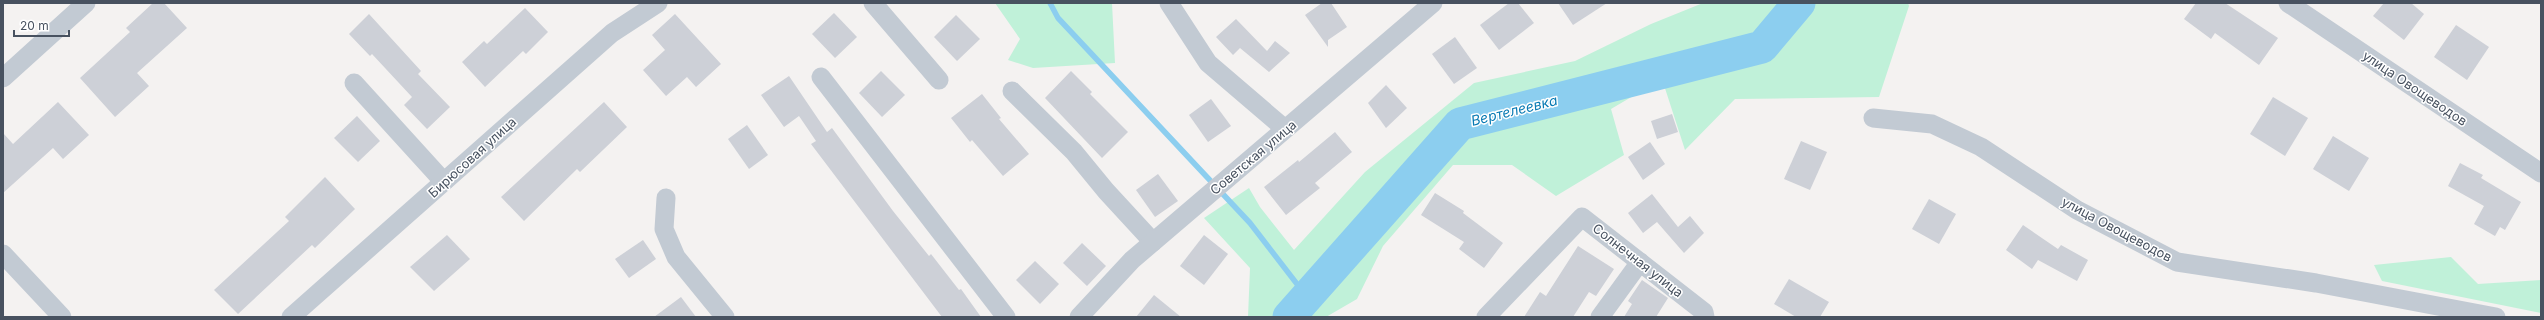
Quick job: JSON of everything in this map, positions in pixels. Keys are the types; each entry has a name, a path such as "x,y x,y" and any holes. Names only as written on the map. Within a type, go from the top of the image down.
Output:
{"street":[{"path":"3,78 86,3"},
{"path":"873,3 939,80"},
{"path":"1169,3 1208,63 1286,129"},
{"name":"Советская улица","path":"1079,317 1132,260 1433,3"},
{"name":"улица Овощеводов","path":"2288,3 2541,174"},
{"name":"Бирюсовая улица","path":"291,317 612,33 652,5"},
{"path":"821,77 1006,317"},
{"path":"354,83 444,182"},
{"path":"1012,91 1074,152 1106,191 1153,242"},
{"name":"улица Овощеводов","path":"1873,118 1932,124 1981,147 2077,210 2177,262 2316,282 2496,317"},
{"path":"666,198 664,230 676,257 725,317"},
{"name":"Солнечная улица","path":"1486,317 1582,217 1704,312 1705,317"},
{"path":"3,254 62,317"},
{"path":"1600,317 1640,262"}],"green space":[{"path":"995,3 1112,3 1115,63 1033,68 1008,60 1020,39"},
{"path":"1703,3 1908,3 1909,6 1879,97 1735,99 1685,150 1662,79 1611,109 1624,155 1556,196 1512,165 1453,165 1383,246 1357,299 1326,317 1248,317 1250,268 1204,218 1249,188 1260,207 1294,250 1365,172 1474,83 1575,61 1651,24"},
{"path":"2451,257 2478,284 2541,280 2541,313 2382,281 2374,265"}],"building":[{"path":"153,3 164,3 187,28 137,73 149,86 115,117 80,78 130,32 126,28"},
{"path":"1322,3 1331,3 1347,27 1328,40 1328,47 1305,15"},
{"path":"1509,3 1518,3 1534,23 1499,50 1480,25"},
{"path":"1558,3 1607,3 1573,25"},
{"path":"2196,3 2225,3 2278,38 2259,65 2215,33 2211,39 2184,19"},
{"path":"2384,3 2411,3 2424,14 2404,40 2373,16"},
{"path":"525,8 548,32 526,54 523,51 485,87 462,62 484,41 487,44"},
{"path":"834,13 857,37 835,58 812,34"},
{"path":"369,14 421,71 418,74 450,107 427,129 404,105 412,97 372,54 370,56 349,34"},
{"path":"675,14 721,64 696,87 687,77 666,96 643,70 665,50 652,35"},
{"path":"956,15 980,39 957,61 934,37"},
{"path":"1236,19 1267,51 1275,41 1290,53 1269,72 1240,48 1233,55 1216,37"},
{"path":"2456,25 2489,47 2467,80 2434,57"},
{"path":"1455,37 1477,68 1454,84 1432,54"},
{"path":"881,71 905,95 882,117 859,93"},
{"path":"1071,71 1092,92 1090,94 1128,132 1102,158 1045,98"},
{"path":"789,76 827,132 832,128 893,211 929,256 931,254 959,290 961,289 981,317 942,317 811,144 816,141 799,116 784,127 761,95"},
{"path":"1386,85 1407,108 1386,128 1368,103"},
{"path":"982,94 1001,118 999,119 1029,154 1003,176 972,140 970,142 951,118"},
{"path":"2273,97 2308,118 2285,156 2250,134"},
{"path":"1211,99 1231,126 1208,142 1189,115"},
{"path":"58,102 89,135 63,159 53,148 3,193 3,133 13,144"},
{"path":"604,102 627,127 580,172 577,169 524,221 501,197"},
{"path":"1672,114 1678,132 1657,139 1651,121"},
{"path":"357,116 380,141 358,162 334,138"},
{"path":"747,125 768,155 749,169 728,139"},
{"path":"1335,132 1352,152 1315,183 1320,188 1286,215 1264,187 1298,160 1299,162"},
{"path":"2333,136 2369,158 2349,191 2313,169"},
{"path":"1801,141 1827,152 1810,190 1784,179"},
{"path":"1650,142 1665,164 1643,180 1628,157"},
{"path":"2460,163 2483,175 2481,178 2521,202 2505,230 2500,227 2495,236 2474,224 2484,206 2448,186"},
{"path":"1158,174 1178,201 1155,217 1136,190"},
{"path":"325,177 355,209 315,248 312,245 238,314 214,290 289,221 285,217"},
{"path":"1435,193 1464,211 1463,213 1503,243 1484,268 1459,249 1464,242 1421,215"},
{"path":"1652,194 1678,227 1690,216 1704,233 1684,253 1657,222 1643,233 1628,213"},
{"path":"1929,199 1956,214 1939,244 1912,229"},
{"path":"2023,225 2058,249 2061,245 2088,260 2077,281 2038,260 2032,269 2006,250"},
{"path":"447,235 470,259 434,291 410,267"},
{"path":"1204,235 1228,254 1204,285 1180,266"},
{"path":"643,240 656,259 629,278 615,259"},
{"path":"1082,243 1106,266 1087,286 1063,263"},
{"path":"1578,246 1614,269 1596,296 1589,292 1573,317 1524,317 1540,292 1546,296"},
{"path":"1035,261 1059,284 1040,304 1016,280"},
{"path":"1789,279 1829,302 1820,317 1796,317 1774,304"},
{"path":"1642,280 1668,298 1656,317 1624,317 1632,304 1628,301"},
{"path":"1154,295 1181,317 1136,317"},
{"path":"681,297 696,317 654,317"}],"waterway":[{"path":"1050,3 1058,18 1250,223 1307,297"},
{"name":"Вертелеевка","path":"1289,317 1460,124 1762,47 1799,3"}]}
